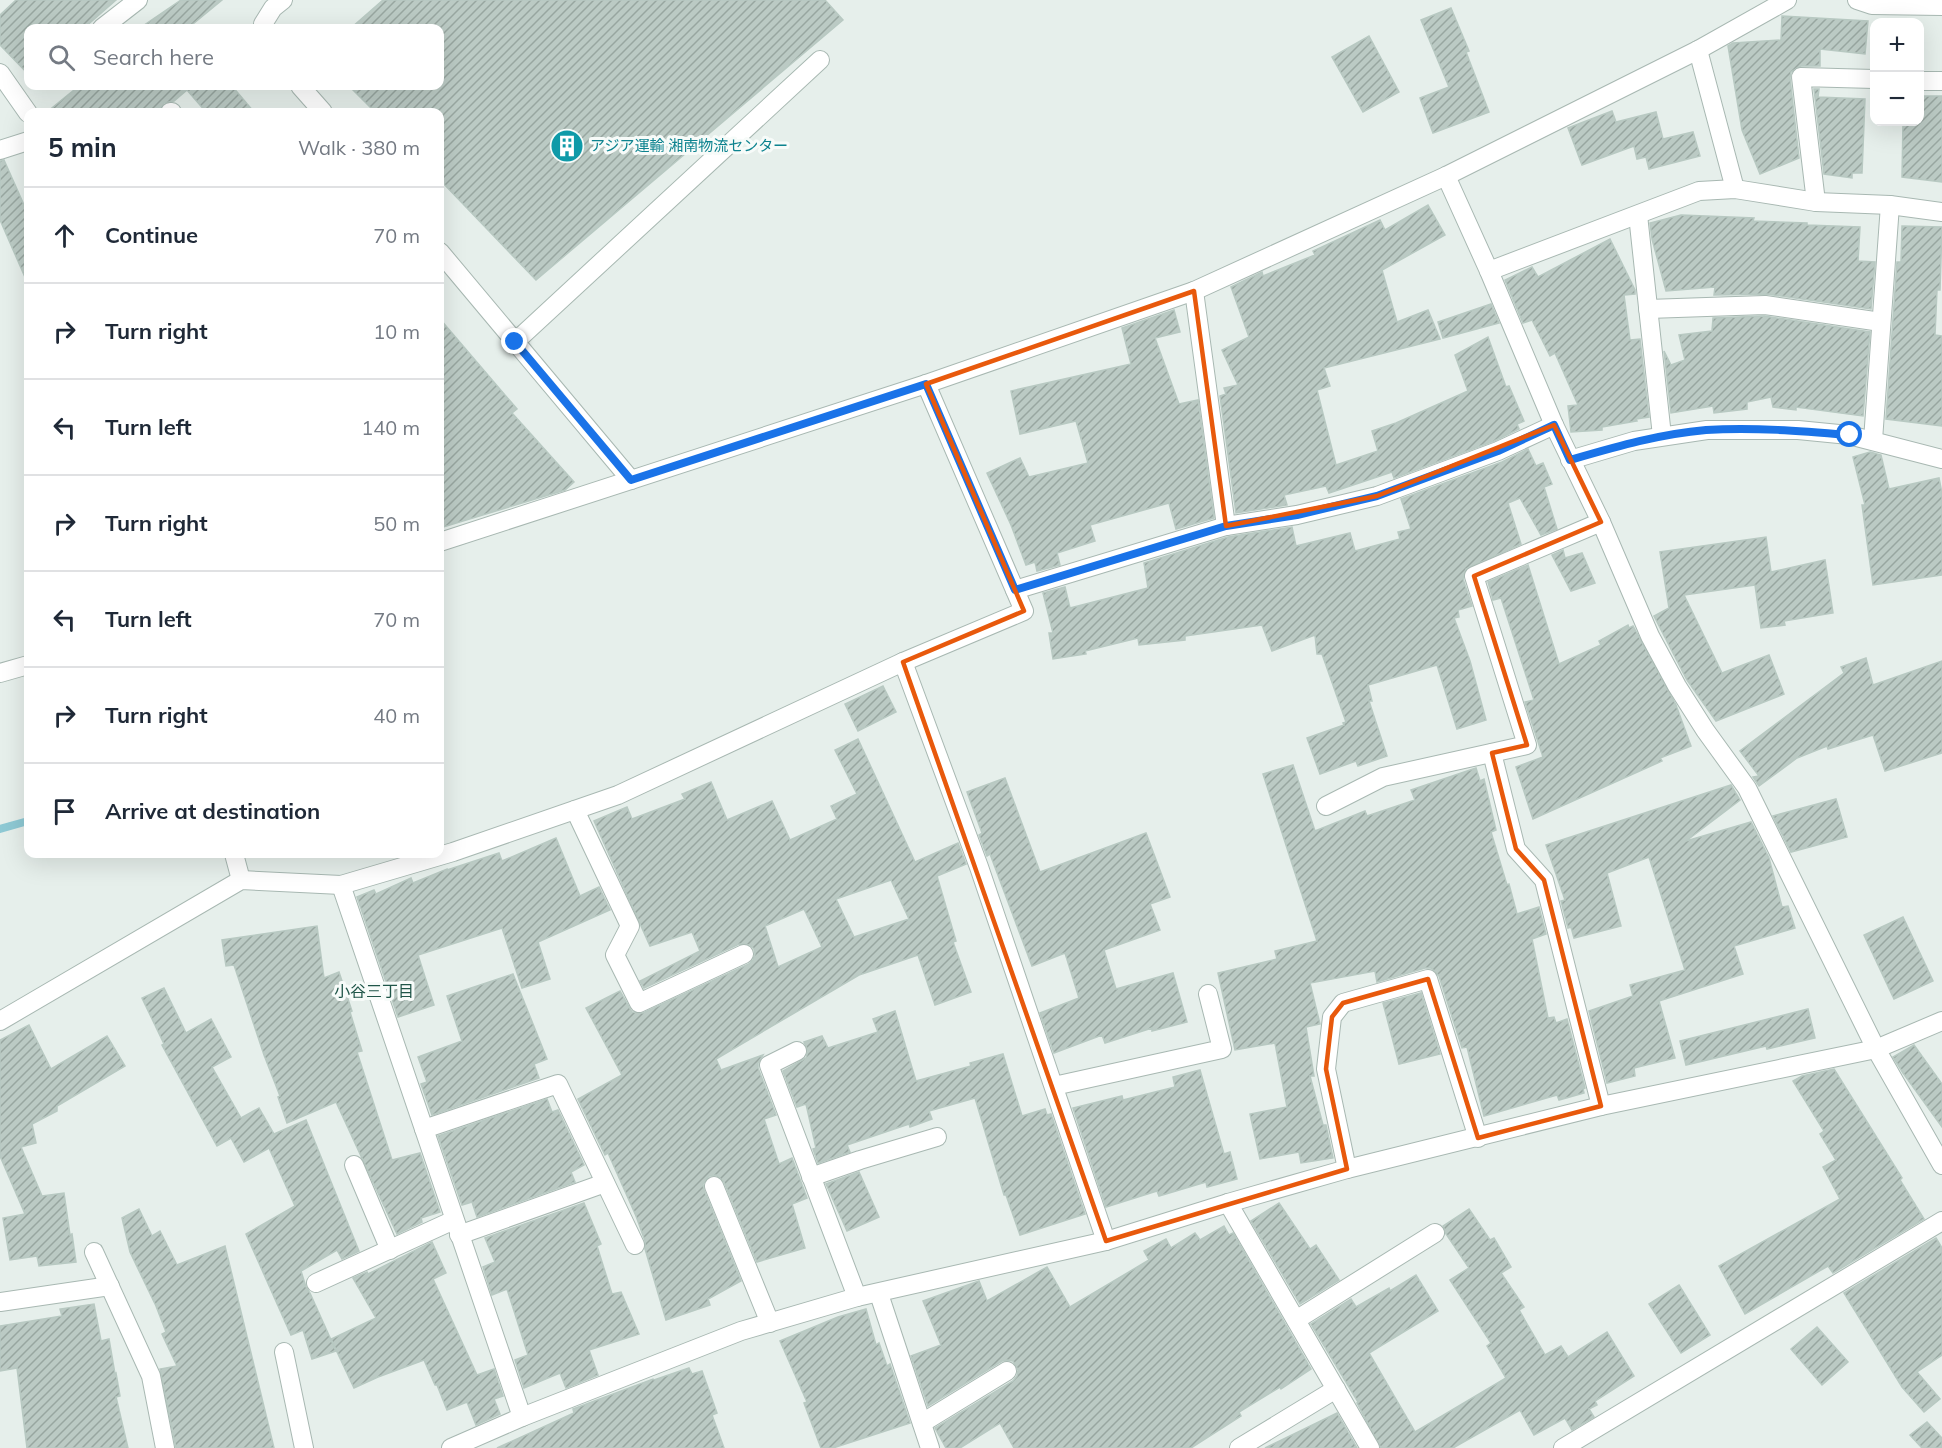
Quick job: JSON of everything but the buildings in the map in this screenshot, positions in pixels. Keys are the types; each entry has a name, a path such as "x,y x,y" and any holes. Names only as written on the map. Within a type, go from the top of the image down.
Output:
{"street":[{"path":"107,24 138,0"},
{"path":"263,24 273,8 283,0"},
{"path":"444,541 926,384 1194,291 1446,176 1698,50 1786,0"},
{"path":"1857,0 1872,5 1942,6"},
{"path":"1698,50 1735,189"},
{"path":"515,342 820,60"},
{"path":"0,73 23,91 27,108"},
{"path":"1816,202 1801,77 1870,79"},
{"path":"1924,81 1942,81"},
{"path":"304,90 319,108"},
{"path":"0,150 24,142"},
{"path":"1446,176 1554,425 1601,522 1650,636 1677,686 1705,730 1747,788 1876,1049 1942,1165"},
{"path":"1489,271 1699,191 1735,189 1816,202 1890,205 1942,212"},
{"path":"1873,440 1890,205"},
{"path":"1638,215 1662,436"},
{"path":"444,257 631,480"},
{"path":"1194,291 1226,526"},
{"path":"1648,309 1765,305 1881,322"},
{"path":"444,855 618,795 903,662 1024,611 926,384"},
{"path":"1015,590 1226,526 1297,515 1377,496 1498,451 1554,425"},
{"path":"1570,460 1634,441 1707,430 1798,430 1850,435 1942,459"},
{"path":"1326,806 1383,777 1527,745 1474,576 1601,522"},
{"path":"903,662 979,867 1106,1241"},
{"path":"0,673 24,666"},
{"path":"1492,753 1516,849 1545,880 1601,1106"},
{"path":"574,810 630,926 615,956 639,1003 744,954"},
{"path":"235,858 241,880"},
{"path":"0,1021 241,880 341,885 433,858"},
{"path":"341,885 522,1418"},
{"path":"1347,1169 1326,1069 1332,1017 1343,1003 1428,979 1478,1138"},
{"path":"1054,1086 1222,1049 1208,994"},
{"path":"451,1448 741,1331 857,1297 879,1294 1106,1241 1347,1169 1601,1106 1876,1049 1942,1021"},
{"path":"797,1051 769,1065 857,1297"},
{"path":"424,1129 558,1084 635,1245"},
{"path":"811,1177 937,1137"},
{"path":"354,1165 390,1250"},
{"path":"316,1283 390,1250 605,1183"},
{"path":"714,1186 770,1323"},
{"path":"1228,1203 1370,1448"},
{"path":"1563,1448 1942,1221"},
{"path":"1296,1320 1435,1233"},
{"path":"94,1252 152,1376 165,1448"},
{"path":"0,1302 110,1286"},
{"path":"879,1294 930,1448"},
{"path":"284,1352 304,1448"},
{"path":"922,1423 1006,1371"},
{"path":"1239,1448 1336,1389"}],"highlighted area":[{"path":"1194,291 1226,526 1377,496 1554,425 1601,522 1474,576 1527,745 1492,753 1516,849 1544,880 1601,1106 1478,1138 1428,979 1343,1003 1332,1017 1326,1069 1347,1169 1106,1241 903,662 1024,611 926,384"}],"waterway":[{"path":"0,829 24,822"}],"place":[{"name":"アジア運輸 湘南物流センター","path":"567,146"}],"district":[{"name":"小谷三丁目","path":"374,991"}],"route":[{"path":"515,342 631,480 926,384 1015,590 1226,526 1297,515 1377,496 1498,451 1554,425 1570,460 1634,441 1707,430 1798,430 1850,435"}]}
